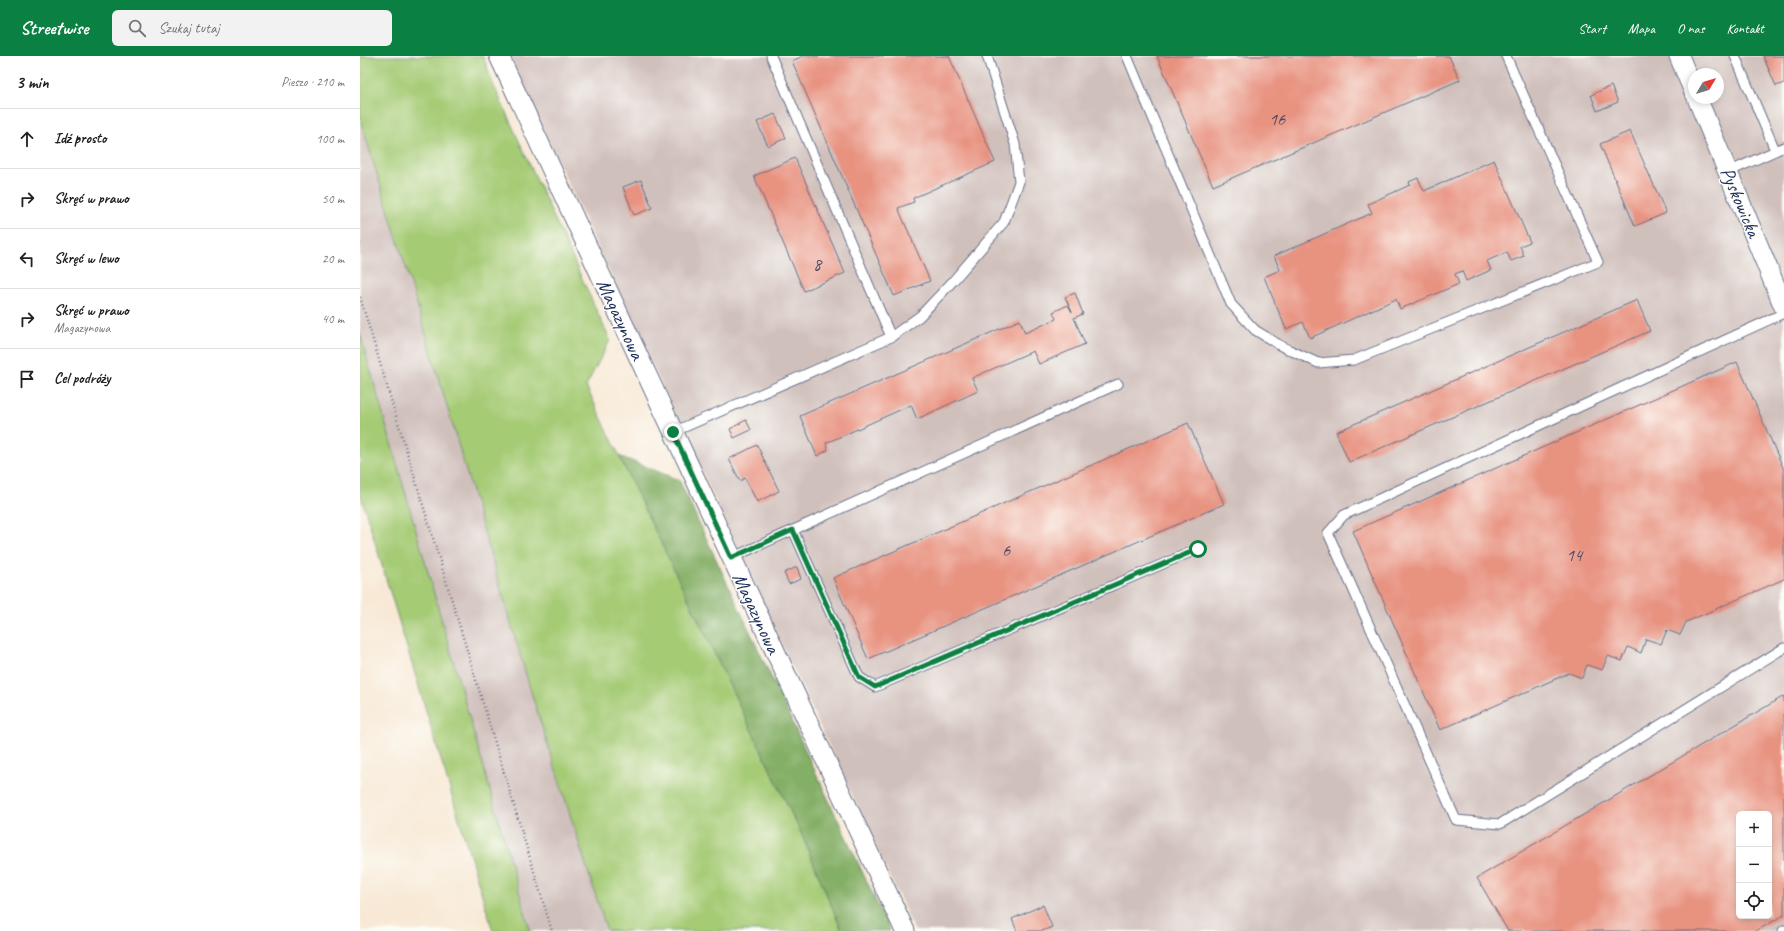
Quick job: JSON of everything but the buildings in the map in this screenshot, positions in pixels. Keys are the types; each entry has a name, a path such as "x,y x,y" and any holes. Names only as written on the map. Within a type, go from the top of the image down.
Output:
{"street":[{"name":"Magazynowa","path":"499,56 904,931"},
{"path":"1679,56 1688,78"},
{"name":"Pyskowicka","path":"1700,104 1784,307"}],"lane":[{"path":"771,56 891,337"},
{"path":"673,432 891,337 920,316 953,281 1004,222 1019,182 1015,144 987,56"},
{"path":"1127,56 1231,304 1255,330 1281,346 1318,363 1354,360 1598,262 1506,56"},
{"path":"1728,172 1780,149 1735,56"},
{"path":"1784,313 1344,515 1328,533 1456,820 1500,824 1784,648"},
{"path":"731,558 1118,384"},
{"path":"793,530 859,677 875,687 1198,549"}],"path":[{"path":"360,297 552,931"}],"shaded area":[{"path":"509,56 1784,56 1784,931 915,931"},
{"path":"360,119 411,284 532,695 607,931 531,931 528,923 360,334"}],"green space":[{"path":"360,56 483,56 493,84 610,340 586,386 801,833 842,931 607,931 532,695 411,284 360,119"},
{"path":"360,334 531,931 493,931 360,493"},
{"path":"619,456 679,480 890,931 842,931 801,833"}],"route":[{"path":"673,432 731,558 793,530 859,677 875,687 1198,549"}]}
